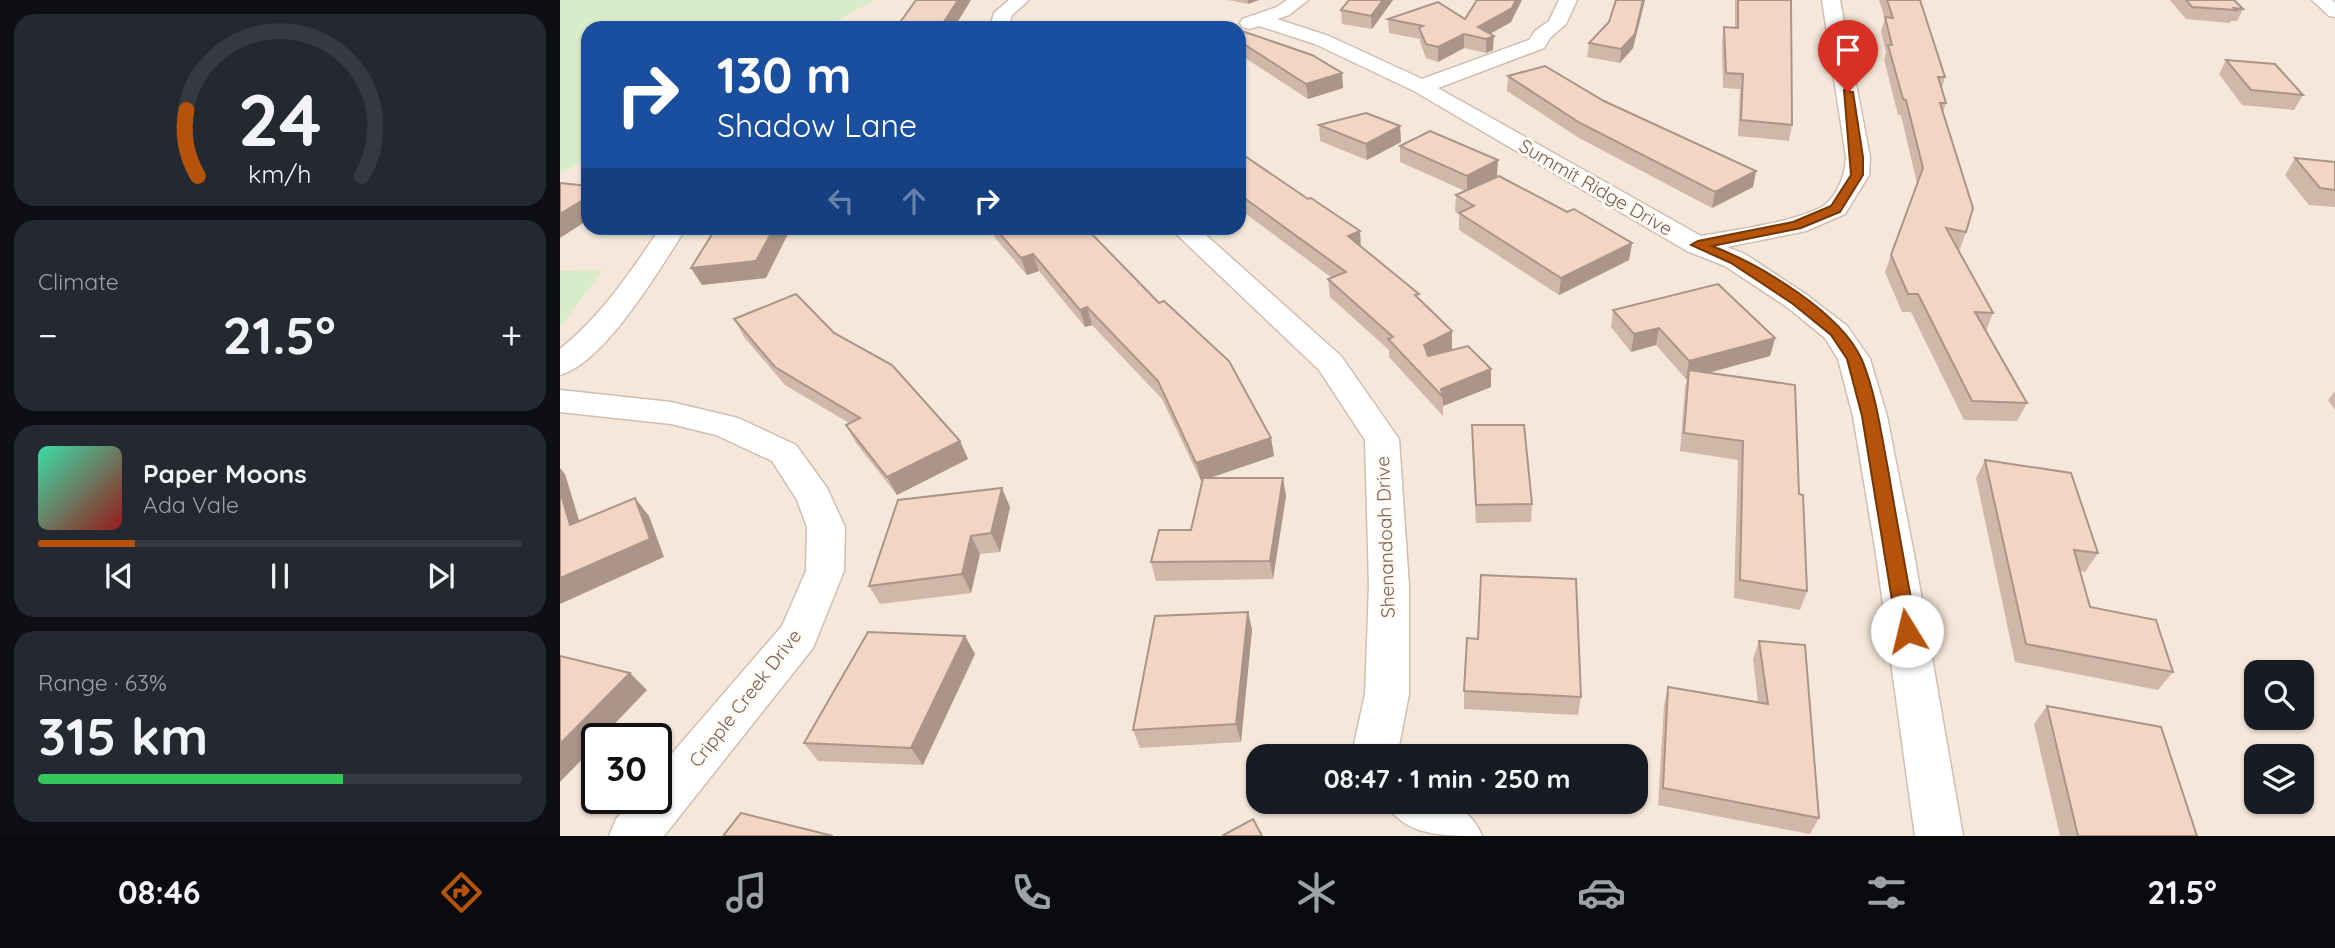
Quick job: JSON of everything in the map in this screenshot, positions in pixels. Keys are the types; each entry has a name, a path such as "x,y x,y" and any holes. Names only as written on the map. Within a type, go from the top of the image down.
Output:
{"street":[{"path":"1001,21 1003,13 1020,0"},
{"path":"1247,24 1283,11 1299,0"},
{"path":"1421,87 1537,44 1542,36 1557,24 1568,0"},
{"path":"1698,245 1797,225 1836,209 1857,175 1856,145 1831,0"},
{"path":"2322,0 2335,12"},
{"name":"Summit Ridge Drive","path":"1247,24 1322,40 1421,87 1698,245 1735,260 1797,301 1836,332 1854,359 1870,416 1895,554 1939,836"},
{"path":"560,365 582,348 620,308 668,235"},
{"name":"Shenandoah Drive","path":"1191,235 1330,363 1382,439 1390,586 1387,694 1377,744"},
{"name":"Cripple Creek Drive","path":"560,401 671,413 726,426 784,453 814,497 826,527 825,571 798,636 633,836"},
{"path":"1426,814 1458,836"}],"shaded area":[{"path":"875,0 2335,0 2335,836 560,836 560,173 581,162 581,235 1246,235 1246,21 837,21"}],"green space":[{"path":"560,0 875,0 837,21 581,21 581,162 560,173"},
{"path":"603,270 560,327 560,271"}],"building":[{"path":"916,0 958,0 944,21 901,21"},
{"path":"1349,0 1383,0 1371,16 1341,10"},
{"path":"1477,0 1516,0 1512,8 1478,27 1494,36 1486,39 1464,34 1438,47 1426,44 1419,28 1423,26 1388,19 1438,2 1465,19"},
{"path":"1616,0 1643,0 1635,34 1621,49 1589,43 1609,22"},
{"path":"1738,0 1791,0 1792,125 1741,120 1743,74 1726,73 1724,27 1738,28"},
{"path":"1887,0 1920,0 1945,77 1938,77 1946,103 1940,103 1973,208 1966,232 1946,228 1993,313 1975,312 2027,403 1972,401 1918,294 1908,294 1891,255 1923,168 1906,100 1903,99 1888,45 1892,45 1885,17 1893,18"},
{"path":"2186,0 2234,0 2243,9 2192,7"},
{"path":"1246,32 1312,55 1342,73 1306,84 1246,45"},
{"path":"2226,60 2275,64 2303,95 2251,90"},
{"path":"1545,66 1604,101 1756,171 1715,192 1580,123 1508,76"},
{"path":"1366,113 1400,126 1366,144 1319,125"},
{"path":"1430,131 1498,160 1467,176 1400,146"},
{"path":"1246,157 1360,231 1348,236 1419,294 1415,295 1452,331 1424,345 1428,356 1468,346 1491,369 1441,389 1443,397 1388,339 1393,337 1328,279 1346,272 1246,199"},
{"path":"2295,158 2335,162 2335,190 2320,188"},
{"path":"1499,176 1567,212 1574,209 1632,243 1561,278 1459,213 1474,206 1456,195"},
{"path":"560,183 581,185 581,201 560,214"},
{"path":"712,235 770,235 756,261 691,268"},
{"path":"1001,235 1093,235 1159,303 1164,301 1229,361 1271,438 1196,463 1158,381 1087,307 1080,310 1033,254 1021,258"},
{"path":"1718,284 1775,338 1689,361 1659,328 1634,334 1613,310"},
{"path":"796,294 834,333 892,365 960,441 887,477 846,425 860,418 775,367 734,319"},
{"path":"1689,370 1795,385 1799,494 1803,495 1807,591 1740,580 1743,441 1684,433"},
{"path":"1472,425 1524,425 1532,504 1476,505"},
{"path":"1985,460 2071,473 2098,553 2074,550 2090,607 2156,620 2173,672 2026,644"},
{"path":"1203,478 1283,478 1270,561 1151,562 1159,530 1191,530"},
{"path":"1002,488 991,533 971,536 962,574 869,586 898,500"},
{"path":"560,491 570,525 635,498 650,539 560,578"},
{"path":"1481,575 1576,579 1581,697 1464,691 1467,638 1478,639"},
{"path":"1248,612 1236,724 1133,730 1155,616"},
{"path":"868,632 965,636 911,748 804,743"},
{"path":"1759,641 1805,645 1819,818 1663,788 1668,687 1768,704"},
{"path":"560,656 630,673 560,744"},
{"path":"2047,706 2161,727 2197,836 2078,836"},
{"path":"741,813 833,836 723,836"},
{"path":"1253,819 1262,836 1222,836"}],"route":[{"path":"1848,92 1858,157 1857,175 1836,209 1797,225 1698,245 1735,260 1797,301 1836,332 1854,359 1870,416 1907,631"}]}
